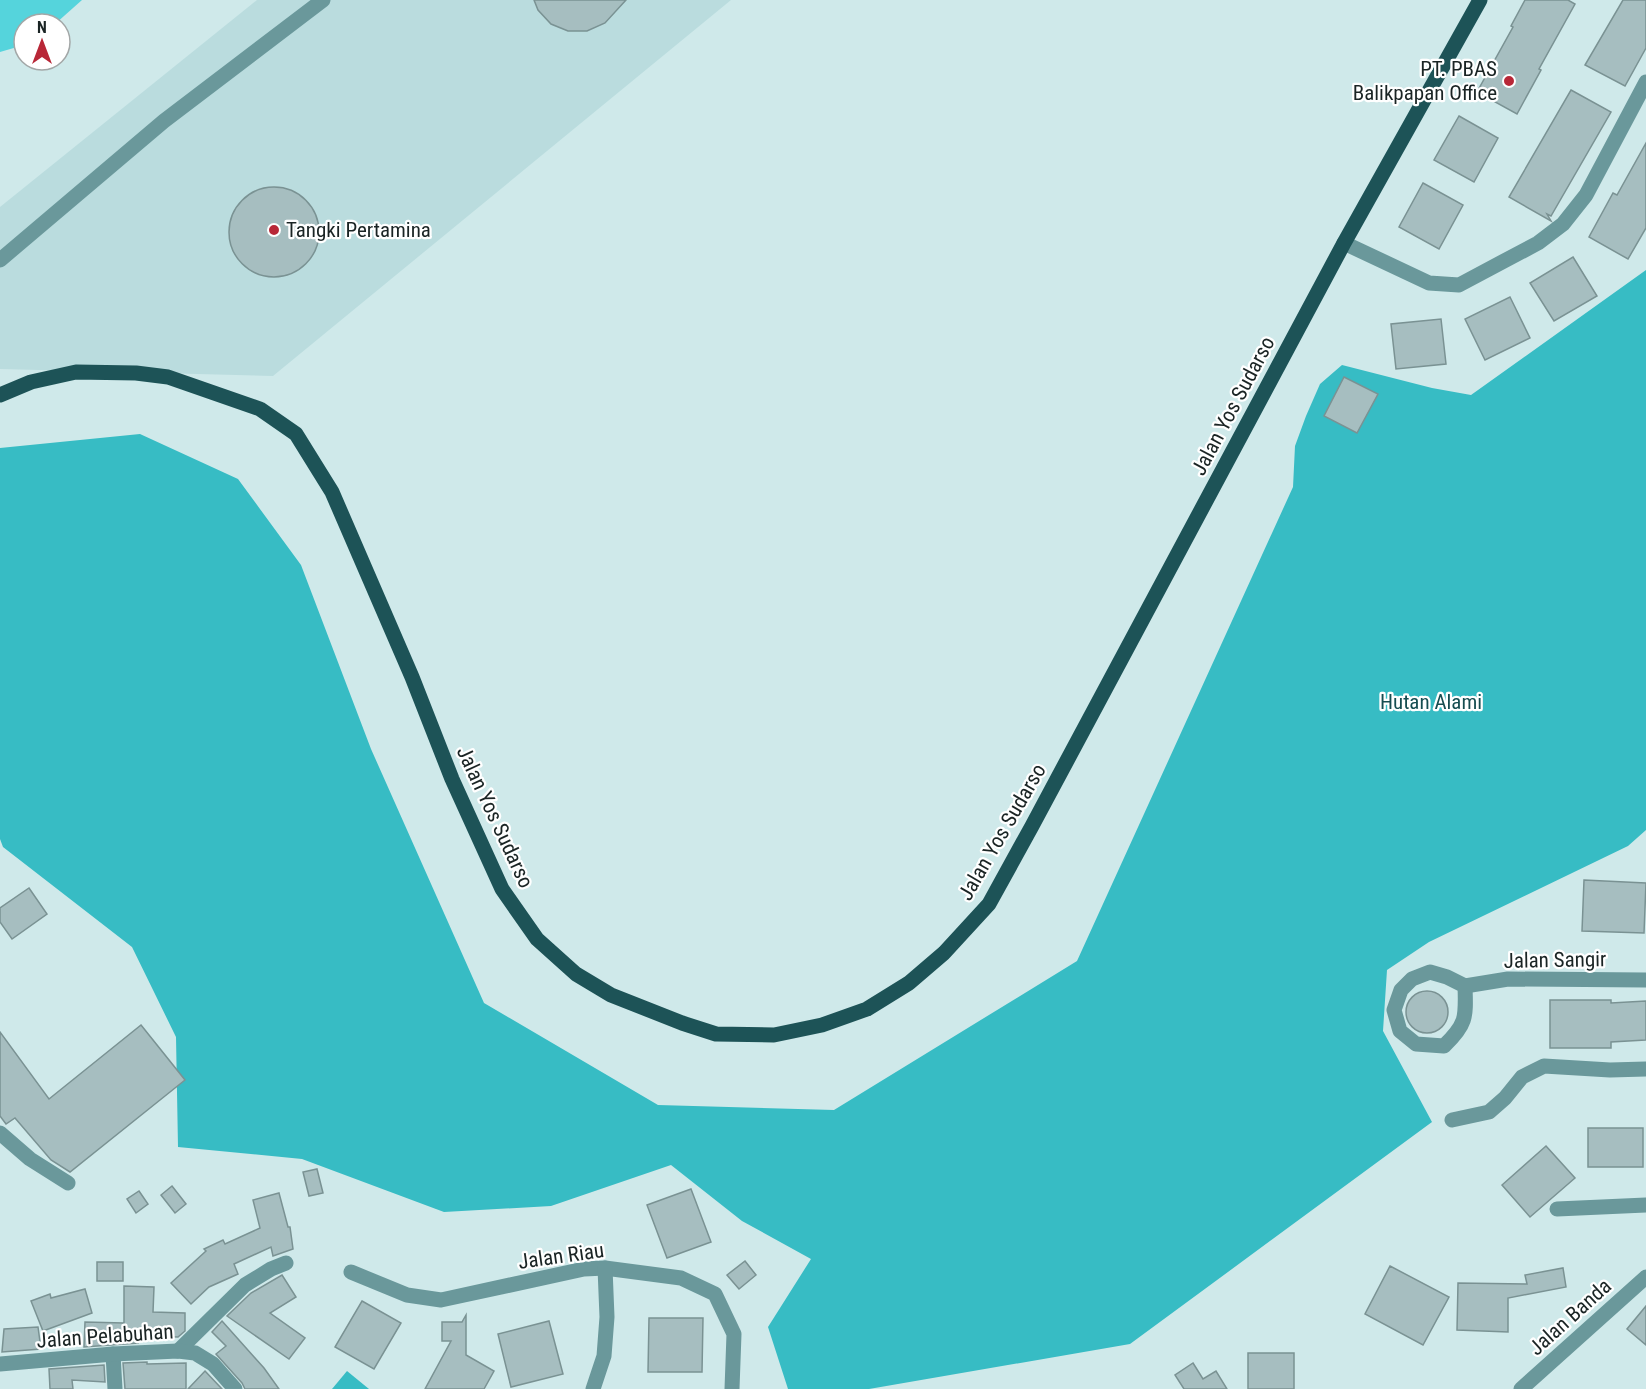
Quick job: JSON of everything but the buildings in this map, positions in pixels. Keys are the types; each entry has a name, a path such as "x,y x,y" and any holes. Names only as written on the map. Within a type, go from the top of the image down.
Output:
{"main road":[{"name":"Jalan Yos Sudarso","path":"0,395 31,382 76,372 136,373 168,377 260,409 297,434 332,492 412,677 452,779 502,890 537,939 576,974 611,995 717,1034 774,1035 822,1025 867,1009 909,983 944,953 989,904 1344,243 1480,0"}],"street":[{"path":"0,260 164,120 323,0"},
{"path":"1344,243 1429,283 1441,285 1459,285 1499,264 1538,243 1563,224 1586,195 1646,82"},
{"path":"1430,972 1465,986 1466,1012 1460,1031 1444,1046 1416,1044 1400,1031 1394,1010 1401,990 1412,978 1430,972"},
{"name":"Jalan Sangir","path":"1465,986 1509,979 1646,980"},
{"path":"1452,1120 1489,1112 1505,1098 1522,1077 1544,1066 1610,1070 1646,1069"},
{"path":"0,1133 30,1159 68,1183"},
{"path":"1557,1209 1646,1205"},
{"path":"178,1351 245,1285 271,1269 286,1263"},
{"path":"593,1389 604,1356 607,1317 605,1268"},
{"name":"Jalan Riau","path":"351,1272 407,1295 441,1300 584,1269 605,1268 681,1278 715,1294 734,1334 732,1389"},
{"name":"Jalan Banda","path":"1521,1389 1646,1277"},
{"name":"Jalan Pelabuhan","path":"0,1364 112,1354 178,1351 195,1353 213,1364 235,1389"},
{"path":"112,1354 115,1389"}],"shaded area":[{"path":"0,0 82,0 68,12 12,12 12,48 0,52"},
{"path":"257,0 731,0 273,376 0,369 0,207"}],"green space":[{"name":"Hutan Alami","path":"1646,270 1646,830 1628,846 1429,942 1387,970 1383,1031 1432,1122 1130,1344 869,1389 788,1389 768,1327 811,1259 742,1221 671,1165 551,1206 444,1212 302,1159 178,1147 176,1037 132,947 3,847 0,839 0,448 140,434 238,479 301,565 371,749 484,1003 658,1105 834,1110 1077,961 1293,487 1295,446 1320,384 1342,365 1432,388 1471,395"},
{"path":"347,1371 369,1389 332,1389"}],"place":[{"name":"PT. PBAS Balikpapan Office","path":"1509,81"},
{"name":"Tangki Pertamina","path":"274,230"}]}
